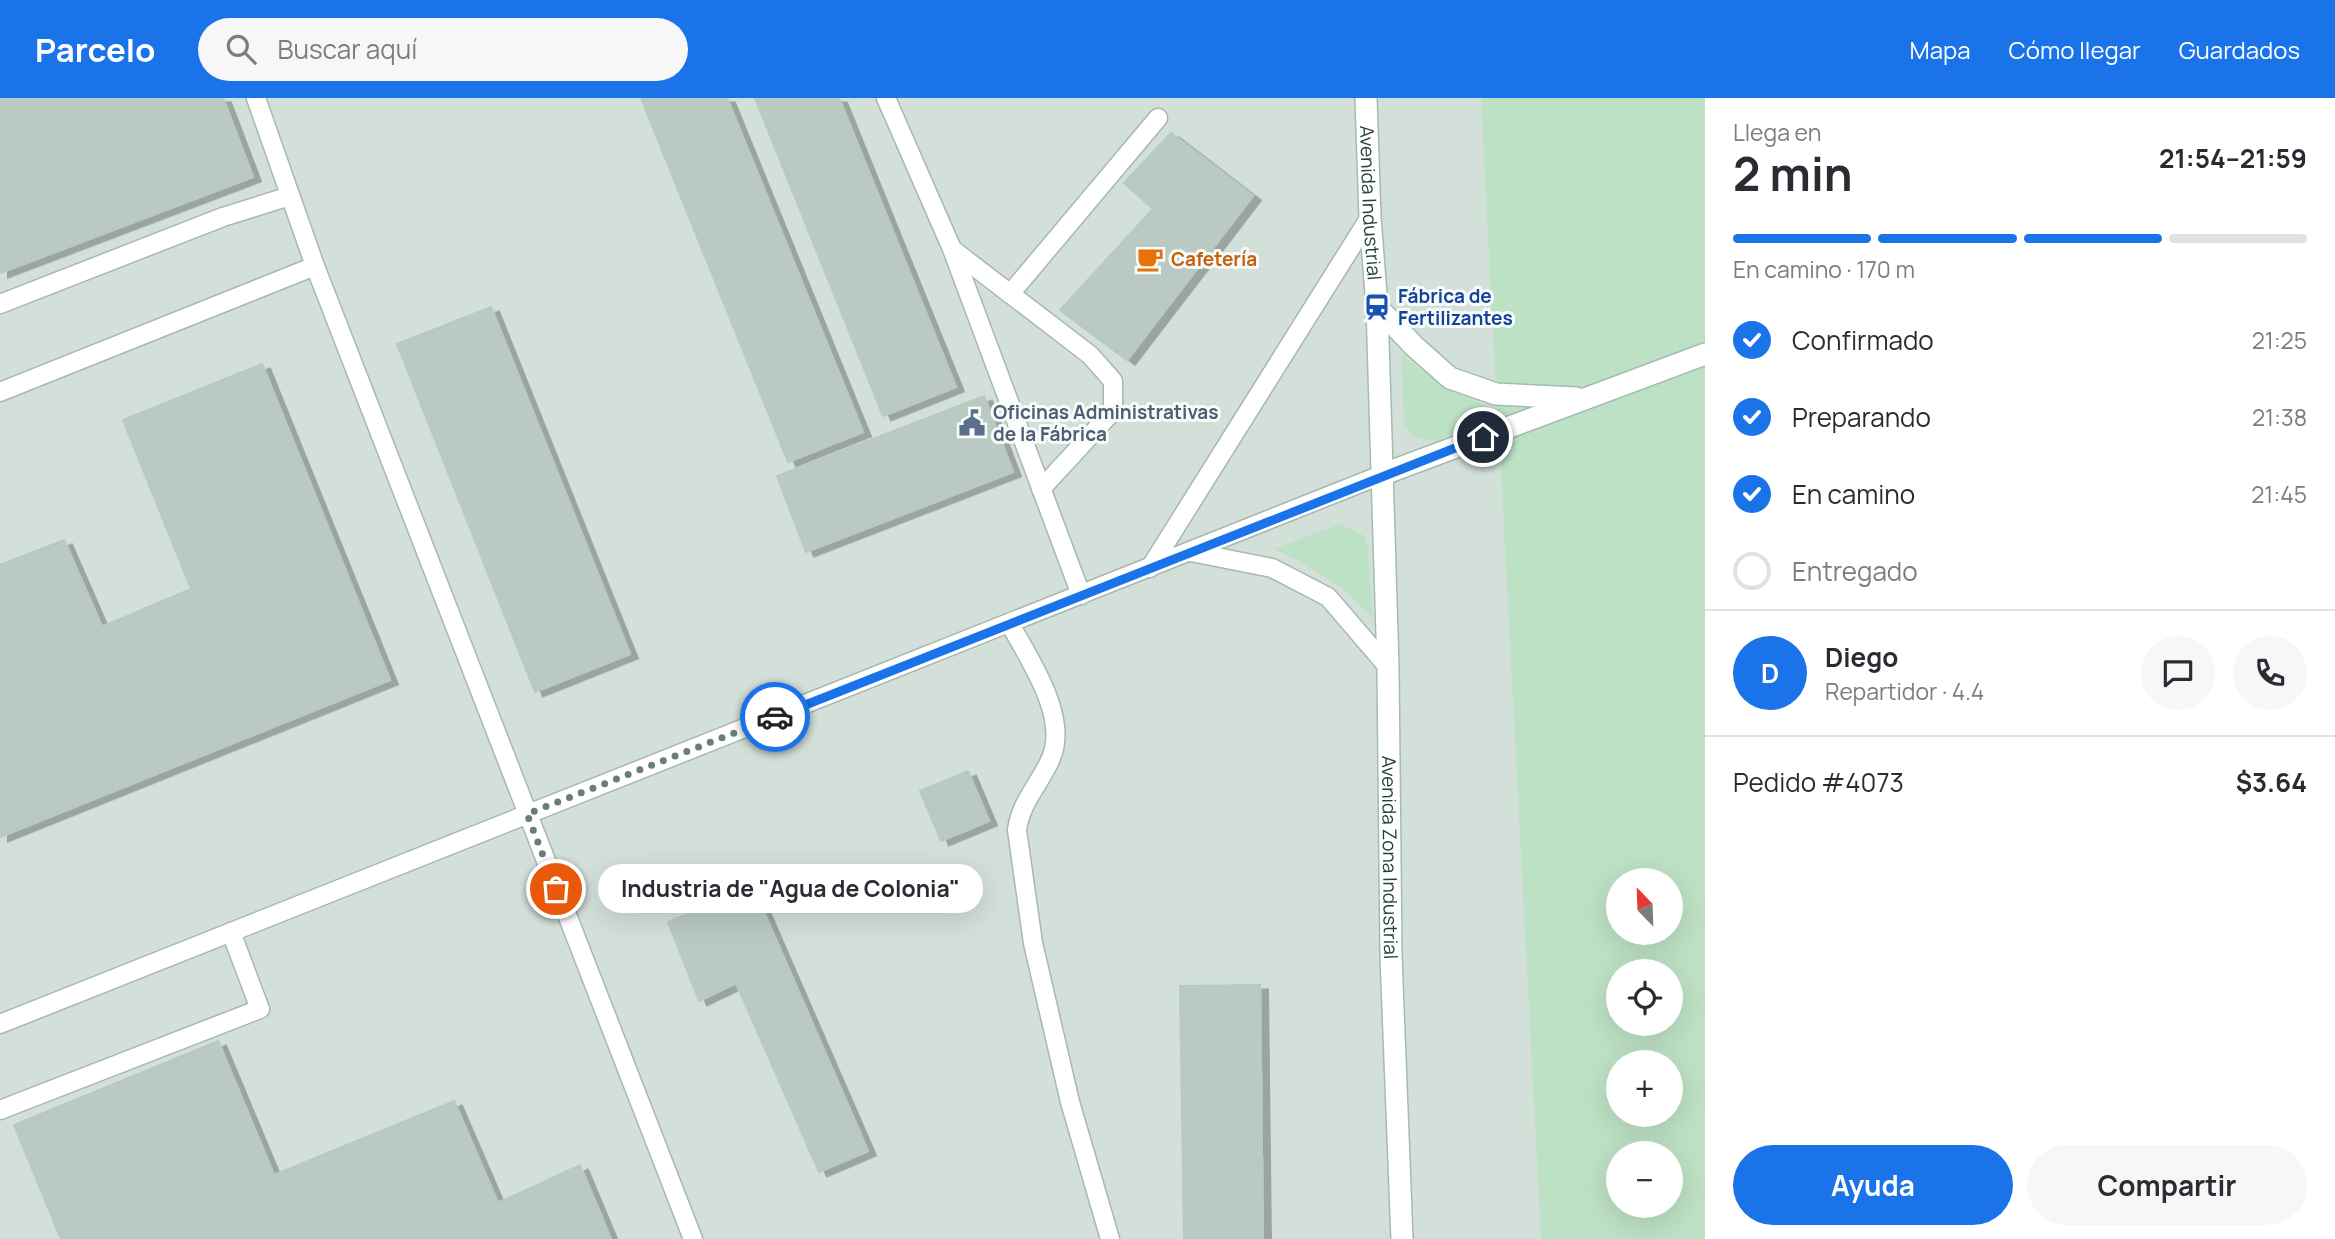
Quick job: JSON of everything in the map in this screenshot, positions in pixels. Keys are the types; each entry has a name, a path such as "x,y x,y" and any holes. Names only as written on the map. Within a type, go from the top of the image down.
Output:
{"main road":[{"name":"Avenida Industrial","path":"1366,98 1370,217 1377,307 1381,475"},
{"path":"1377,307 1414,346 1450,377 1496,394 1585,398"},
{"path":"1381,475 1705,354"},
{"name":"Avenida Zona Industrial","path":"1381,475 1388,667 1391,956 1402,1239"}],"lane":[{"path":"256,98 315,266 693,1239"},
{"path":"886,98 952,249 1082,595"},
{"path":"1010,294 1158,118"},
{"path":"0,304 223,217 290,196"},
{"path":"1150,568 1370,217"},
{"path":"952,249 1090,355 1113,381 1113,411 1041,489"},
{"path":"0,392 315,266"},
{"path":"0,1024 1381,475"},
{"path":"1191,552 1272,568 1328,597 1388,667"},
{"path":"1010,624 1044,685 1057,736 1052,757 1020,813 1017,830 1033,943 1070,1102 1110,1239"},
{"path":"0,1110 260,1009 231,932"}],"shaded area":[{"path":"0,98 1705,98 1705,1239 0,1239"}],"green space":[{"path":"1481,98 1705,98 1705,1239 1541,1239 1498,412 1437,441 1415,438 1404,423 1401,354 1441,384 1497,411"},
{"path":"1340,524 1363,535 1368,548 1373,618 1342,588 1303,563 1274,549"}],"building":[{"path":"0,98 223,98 253,177 0,273"},
{"path":"641,98 727,98 863,432 788,462"},
{"path":"755,98 839,98 956,387 883,416"},
{"path":"1171,133 1253,196 1127,360 1060,310 1153,209 1124,183"},
{"path":"491,307 630,654 535,692 397,344"},
{"path":"262,364 390,680 0,837 0,670 191,589 123,420"},
{"path":"984,396 1013,472 806,552 777,476"},
{"path":"64,540 102,627 0,670 0,565"},
{"path":"968,771 989,821 941,841 920,791"},
{"path":"753,887 868,1151 819,1172 736,983 699,1001 668,922"},
{"path":"1260,985 1263,1239 1184,1239 1180,986"},
{"path":"218,1041 274,1175 454,1101 498,1203 580,1165 611,1239 61,1239 14,1125"}],"way so far":[{"path":"556,889 527,814 775,717"}],"place":[{"name":"Cafetería","path":"1150,259"},
{"name":"Fábrica de Fertilizantes","path":"1377,307"},
{"name":"Oficinas Administrativas de la Fábrica","path":"972,423"},
{"name":"Industria de \"Agua de Colonia\"","path":"556,889"}],"route":[{"path":"775,717 1381,475 1483,437"}]}
